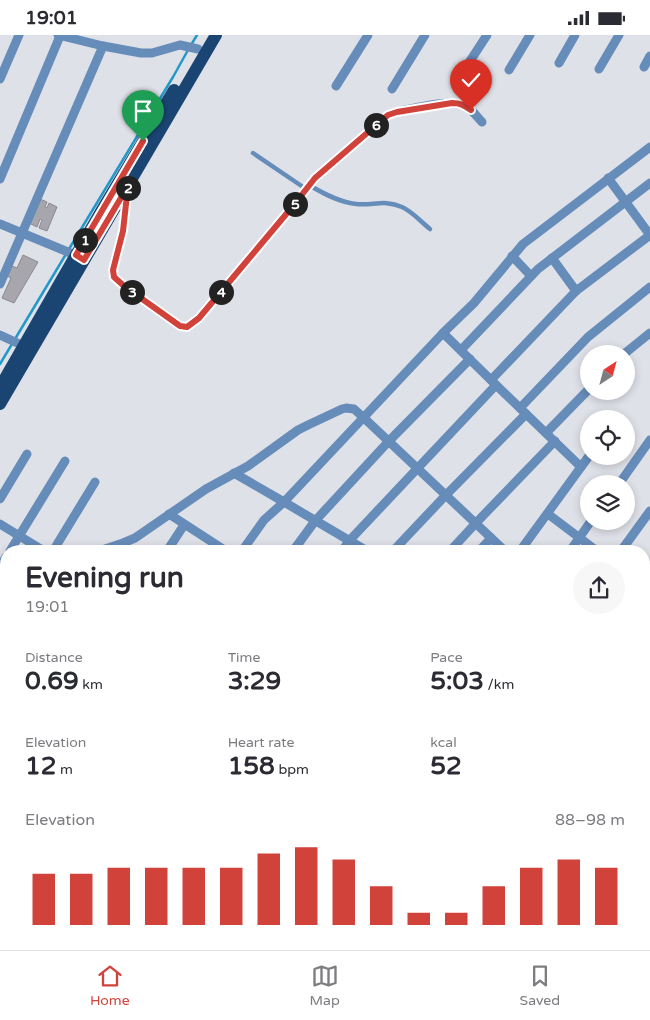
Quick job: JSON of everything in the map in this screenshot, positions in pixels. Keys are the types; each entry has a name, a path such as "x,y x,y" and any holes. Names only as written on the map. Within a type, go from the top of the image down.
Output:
{"main road":[{"path":"0,387 16,342 103,208 206,35"},
{"path":"0,404 72,253 128,186 216,35"}],"street":[{"path":"0,79 19,35"},
{"path":"0,179 59,35 147,54 180,45 198,49"},
{"path":"336,87 368,35"},
{"path":"392,89 425,35"},
{"path":"457,81 487,35"},
{"path":"509,70 530,35"},
{"path":"559,63 575,35"},
{"path":"600,69 619,35"},
{"path":"0,283 103,46"},
{"path":"644,67 650,56"},
{"path":"128,186 123,231 113,270 114,277 180,326 187,327 199,318 308,187 327,167 388,115 458,103 465,106 482,122"},
{"path":"246,545 264,520 284,502 474,303 523,244 650,147"},
{"path":"346,545 576,291 650,235 608,178"},
{"path":"461,350 531,276 650,183"},
{"path":"0,224 72,253"},
{"path":"512,256 531,276"},
{"path":"552,258 576,291"},
{"path":"399,545 523,411 588,337 650,287"},
{"path":"444,333 493,383 582,467 524,545"},
{"path":"635,345 650,333"},
{"path":"0,335 16,342"},
{"path":"297,545 315,521 388,442 470,359"},
{"path":"546,433 580,398"},
{"path":"117,545 135,538 206,489 248,466 298,430 342,409 350,408 354,409 364,418 498,545"},
{"path":"456,545 555,441"},
{"path":"625,475 650,441"},
{"path":"0,499 27,454"},
{"path":"14,545 65,461"},
{"path":"234,473 356,545"},
{"path":"57,545 95,482"},
{"path":"625,545 650,511"},
{"path":"548,513 589,545"},
{"path":"169,515 211,545"},
{"path":"0,524 34,545"},
{"path":"171,545 184,525"},
{"path":"574,545 585,530"},
{"path":"485,545 491,538"}],"lane":[{"path":"253,153 308,187 328,196 355,204 386,203 404,207 430,229"}],"building":[{"path":"40,199 47,202 45,207 47,208 49,203 57,207 47,231 39,228 42,220 40,219 37,227 29,223"},
{"path":"23,255 38,262 14,303 2,298 11,278 7,276 12,266 17,268"}],"waterway":[{"path":"191,45 197,35"},
{"path":"69,249 188,50"},
{"path":"15,339 66,254"},
{"path":"0,364 12,344"}],"route":[{"path":"143,141 76,255 84,260 128,186 123,231 113,270 114,277 180,326 187,327 199,318 315,178 388,115 452,103 458,103 471,110"}]}
